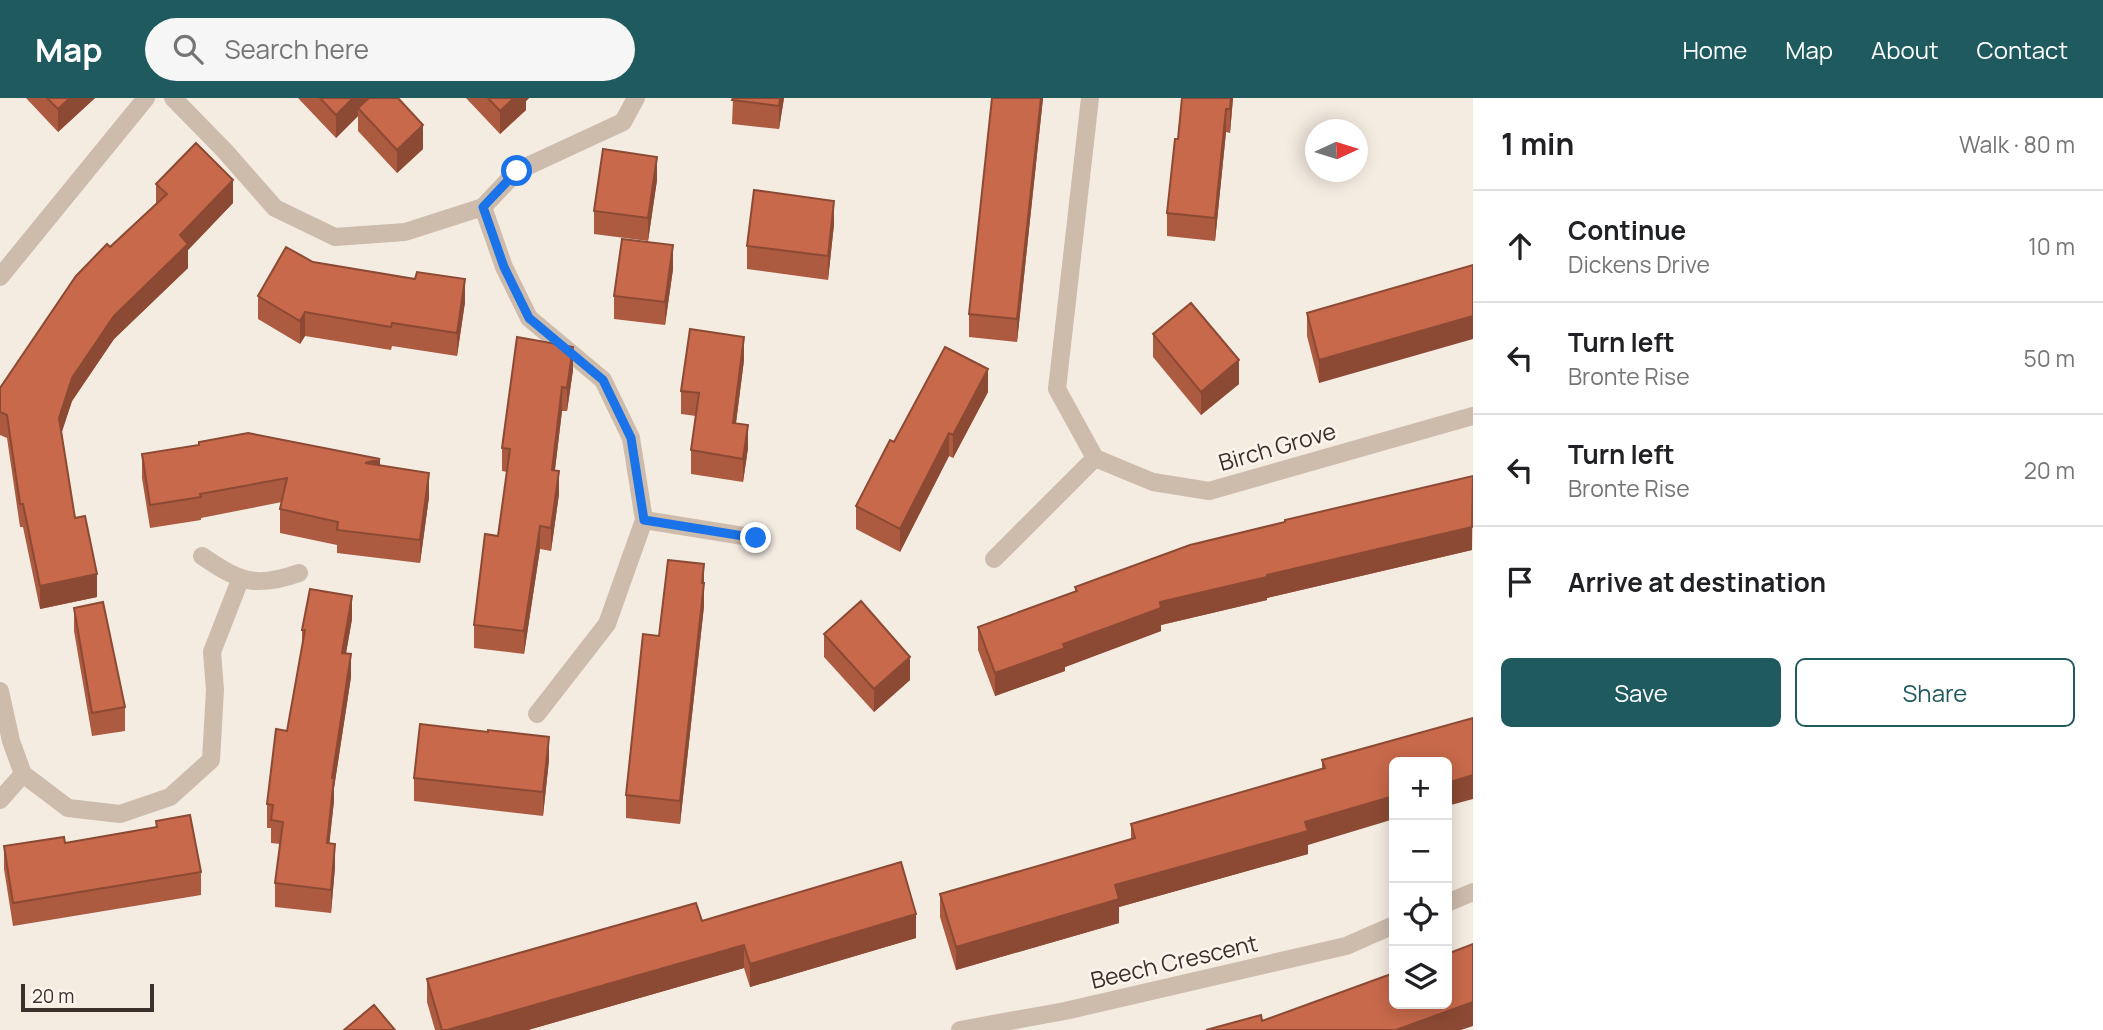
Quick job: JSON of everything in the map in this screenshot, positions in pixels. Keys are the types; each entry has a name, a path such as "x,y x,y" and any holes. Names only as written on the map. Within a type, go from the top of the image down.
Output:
{"street":[{"path":"0,277 146,98"},
{"path":"173,98 275,208 334,237 405,232 483,207 517,171 623,122 636,98"},
{"path":"994,559 1095,458 1057,389 1090,98"},
{"path":"483,207 504,267 529,318 603,380 631,438 644,520 607,624 537,714"},
{"name":"Birch Grove","path":"1095,458 1153,482 1209,491 1473,416"},
{"path":"644,520 756,538"},
{"path":"202,556 240,580 279,580 299,573"},
{"path":"0,691 11,741 23,774 68,808 120,814 170,797 211,761 215,690 212,652 240,580"},
{"path":"0,800 23,774"},
{"path":"1452,901 1473,892"},
{"name":"Beech Crescent","path":"960,1030 1065,1011 1346,946 1389,927"}],"building":[{"path":"47,98 70,98 58,109"},
{"path":"320,98 353,98 336,115"},
{"path":"369,98 398,98 423,125 397,150 358,108"},
{"path":"488,98 514,98 500,111"},
{"path":"780,98 779,106 732,100"},
{"path":"992,98 1041,98 1017,319 969,314"},
{"path":"1182,98 1231,98 1230,109 1226,109 1215,218 1167,213"},
{"path":"196,143 233,180 180,235 188,244 114,316 72,378 59,418 75,518 85,516 97,574 40,586 23,504 20,504 7,415 0,412 0,388 76,276 107,244 110,247 167,194 156,184"},
{"path":"603,149 657,157 648,218 594,211"},
{"path":"754,190 834,201 828,256 747,246"},
{"path":"622,239 673,245 665,302 614,296"},
{"path":"286,247 313,262 415,279 417,272 465,279 457,333 392,323 391,327 305,312 300,321 258,296"},
{"path":"1473,265 1473,316 1319,360 1307,313"},
{"path":"1191,303 1239,360 1201,392 1153,334"},
{"path":"690,329 744,337 733,423 748,425 743,459 691,450 699,393 681,391"},
{"path":"517,337 573,347 567,388 562,387 552,470 559,471 551,528 540,526 524,631 474,625 485,534 498,536 510,449 502,448"},
{"path":"945,347 988,369 953,435 949,433 900,529 856,506 890,440 894,442"},
{"path":"248,433 380,459 365,463 429,473 420,540 337,530 338,522 280,509 287,478 150,505 142,454 199,445 199,442"},
{"path":"1473,476 1472,527 1160,602 1161,608 1063,644 1065,648 995,673 978,627 1077,591 1075,587 1190,545"},
{"path":"668,560 704,564 680,801 626,795 643,634 659,636"},
{"path":"310,589 352,596 342,653 351,654 332,778 327,843 335,844 331,890 275,883 283,822 271,820 273,805 267,804 276,729 287,731"},
{"path":"861,601 910,657 874,689 824,634"},
{"path":"103,602 125,707 92,713 74,608"},
{"path":"1473,718 1473,775 1452,781 1452,757 1389,757 1389,797 1305,822 1308,831 1115,885 1119,899 956,947 940,894 1135,838 1131,824 1325,768 1322,760"},
{"path":"420,724 549,737 543,792 414,778"},
{"path":"190,815 201,872 13,903 4,846 64,837 65,843 157,827 156,821"},
{"path":"901,862 916,914 750,964 744,945 442,1030 427,979 696,903 702,921"},
{"path":"1473,944 1473,1002 1396,1030 1206,1030 1261,1015 1262,1021 1389,975 1389,1009 1452,1009 1452,952"},
{"path":"374,1005 395,1030 344,1030"}],"route":[{"path":"517,171 483,207 504,267 529,318 603,380 631,438 644,520 756,538"}]}
